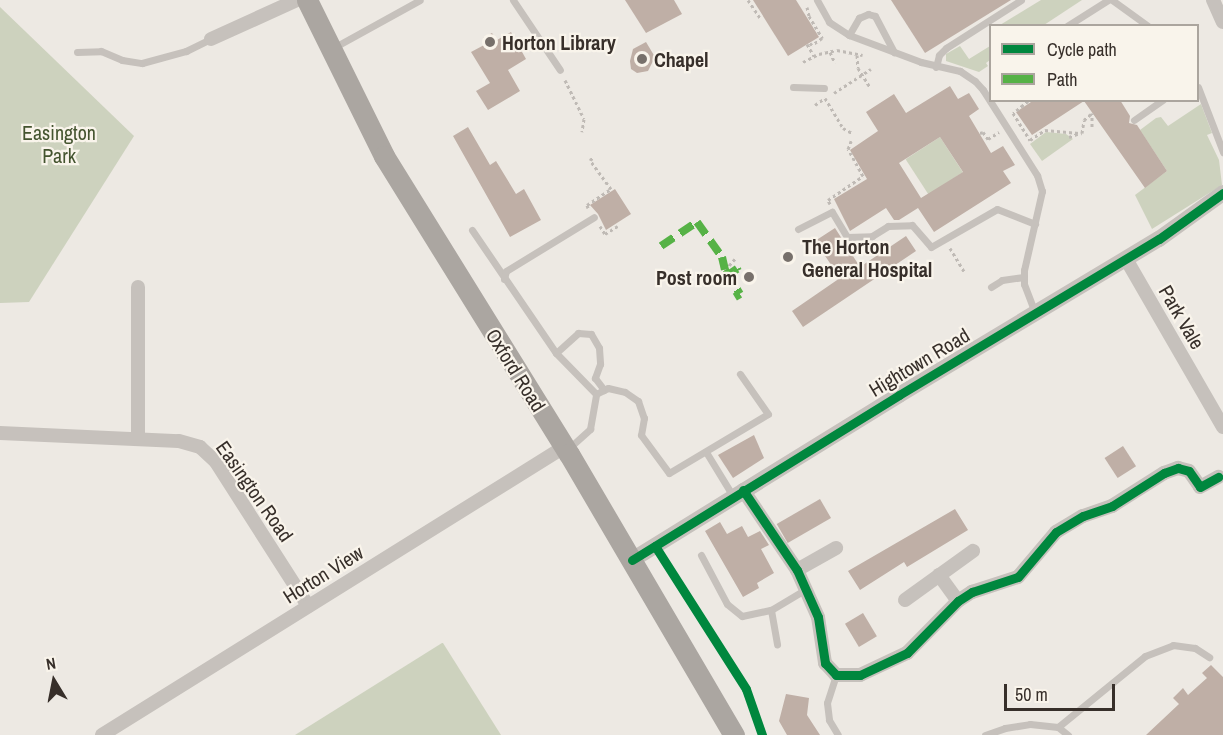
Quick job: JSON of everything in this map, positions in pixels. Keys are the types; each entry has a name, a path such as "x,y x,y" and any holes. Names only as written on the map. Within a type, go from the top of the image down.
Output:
{"main road":[{"name":"Oxford Road","path":"307,0 384,156 565,449 734,735"}],"street":[{"path":"211,39 297,0"},
{"path":"1212,0 1223,22"},
{"name":"Hightown Road","path":"632,560 1168,233 1223,193"},
{"name":"Park Vale","path":"1126,259 1223,426"},
{"path":"138,287 138,439"},
{"name":"Easington Road","path":"0,433 193,443 208,452 308,606"},
{"name":"Horton View","path":"102,735 565,449"},
{"path":"738,494 797,570 818,617 825,663 836,675 860,675 907,652 958,601 972,592 1018,577 1056,532 1083,516 1112,506 1147,483 1178,468 1189,471 1200,488 1218,477"},
{"path":"797,570 836,548"},
{"path":"905,600 973,551"},
{"path":"939,575 958,601"}],"lane":[{"path":"331,49 420,0"},
{"path":"513,0 560,70"},
{"path":"817,0 829,22 849,35 874,47 960,71 975,81 989,99"},
{"path":"936,66 939,55 946,48 1021,0"},
{"path":"1070,24 1110,0 1145,24"},
{"path":"849,35 859,18 868,14 875,16 894,52"},
{"path":"77,52 101,51 122,60 142,63 186,51 211,39"},
{"path":"983,90 989,86"},
{"path":"793,87 824,88"},
{"path":"1199,92 1223,152"},
{"path":"991,102 1037,175 1042,191 1024,277 1035,313"},
{"path":"1134,120 1160,102"},
{"path":"798,229 832,212 847,237 872,236 888,226 912,225 931,247 997,208 1035,224"},
{"path":"504,279 506,271 594,217"},
{"path":"472,230 556,353 596,394"},
{"path":"990,287 1002,280 1024,277"},
{"path":"556,353 578,333 591,334 599,348 600,364 596,378 604,390"},
{"path":"596,394 608,388 625,392 638,401 645,418 640,435 669,473 768,414 740,374"},
{"path":"565,449 590,429 596,394"},
{"path":"706,452 738,494"},
{"path":"701,555 728,604 741,616 771,610 806,589"},
{"path":"771,610 777,645"},
{"path":"1058,727 1145,656 1173,645 1195,648 1209,657"},
{"path":"836,675 827,703 829,720 838,735"},
{"path":"985,735 1030,724 1058,727 1068,735"}],"path":[{"path":"748,0 760,18"},
{"path":"810,0 807,3 809,16 822,38 812,45 809,43 814,56"},
{"path":"803,62 814,56 837,50 863,55"},
{"path":"830,51 836,63"},
{"path":"857,55 858,68 870,87"},
{"path":"814,105 871,69"},
{"path":"560,70 584,119 582,132"},
{"path":"825,98 843,128 852,133"},
{"path":"1027,102 1013,113 1030,140 1045,130 1082,133"},
{"path":"1082,133 1084,120 1092,113 1092,127"},
{"path":"980,133 983,132 988,139 1000,131"},
{"path":"1069,137 1082,133"},
{"path":"832,212 828,200 863,176 848,149 851,141"},
{"path":"594,157 590,160 611,189 587,205 605,234 618,226"},
{"path":"946,240 964,271"},
{"path":"725,270 735,259"}],"green space":[{"path":"1041,0 1082,0 1046,24 1002,24"},
{"name":"Easington Park","path":"0,7 134,136 29,302 0,303"},
{"path":"960,46 969,59 989,47 989,61 986,63 988,66 979,72 946,61 946,54"},
{"path":"1201,104 1212,133 1207,135 1219,160 1222,185 1152,229 1135,195 1167,171 1140,130 1161,117 1168,126"},
{"path":"1046,132 1066,134 1073,139 1042,161 1030,144"},
{"path":"940,137 963,172 928,195 906,159"},
{"path":"442,643 501,735 295,735"}],"building":[{"path":"625,0 674,0 682,14 646,33"},
{"path":"753,0 796,0 819,37 788,56"},
{"path":"891,0 1011,0 925,53"},
{"path":"511,32 526,59 508,70 520,91 488,110 476,91 490,83 471,52 486,44 483,38 492,33 497,40"},
{"name":"Chapel","path":"646,42 655,57 648,71 637,73 631,69 633,49"},
{"path":"950,86 958,99 969,93 979,109 969,116 991,153 1003,146 1015,165 1003,171 1011,183 934,232 918,208 899,220 894,220 886,208 850,231 834,199 867,179 850,150 878,131 866,112 894,94 906,113","holes":["940,137 963,172 921,198 899,163"]},
{"path":"1031,102 1082,102 1032,135 1016,112"},
{"path":"1085,102 1121,102 1130,116 1129,123 1137,125 1167,171 1145,188"},
{"path":"468,127 490,165 496,161 516,194 524,189 541,220 510,237 453,136"},
{"path":"615,189 631,214 606,230 598,214 590,205"},
{"path":"835,228 860,267 906,236 916,251 803,327 792,311 840,278 815,241"},
{"path":"754,435 764,458 733,478 718,455"},
{"path":"1123,446 1136,466 1118,478 1105,458"},
{"path":"820,499 831,518 788,543 777,524"},
{"path":"955,509 968,530 907,567 904,562 860,590 848,571"},
{"path":"720,522 727,534 742,526 748,537 760,531 769,545 761,549 774,573 757,583 759,588 743,597 705,531"},
{"path":"863,613 877,636 859,647 845,624"},
{"path":"1211,665 1223,677 1223,735 1146,735 1179,704 1173,698 1183,688 1188,695 1207,678 1202,673"},
{"path":"786,694 809,698 807,715 820,735 787,735 779,721"}],"marked path":[{"path":"661,246 697,222 722,257 725,270 740,294 735,297"},
{"path":"728,275 737,269 738,271"}],"cycle path":[{"path":"632,560 899,395 1159,239 1223,193"},
{"path":"743,490 797,570 818,617 825,663 836,675 860,675 907,653 958,601 972,592 1018,577 1056,532 1083,516 1112,506 1164,473 1178,468 1189,471 1200,487 1218,477"},
{"path":"655,546 746,689 762,735"}],"place":[{"name":"Horton Library","path":"490,42"},
{"name":"Chapel","path":"642,59"},
{"name":"The Horton General Hospital","path":"788,257"},
{"name":"Post room","path":"749,277"}]}
